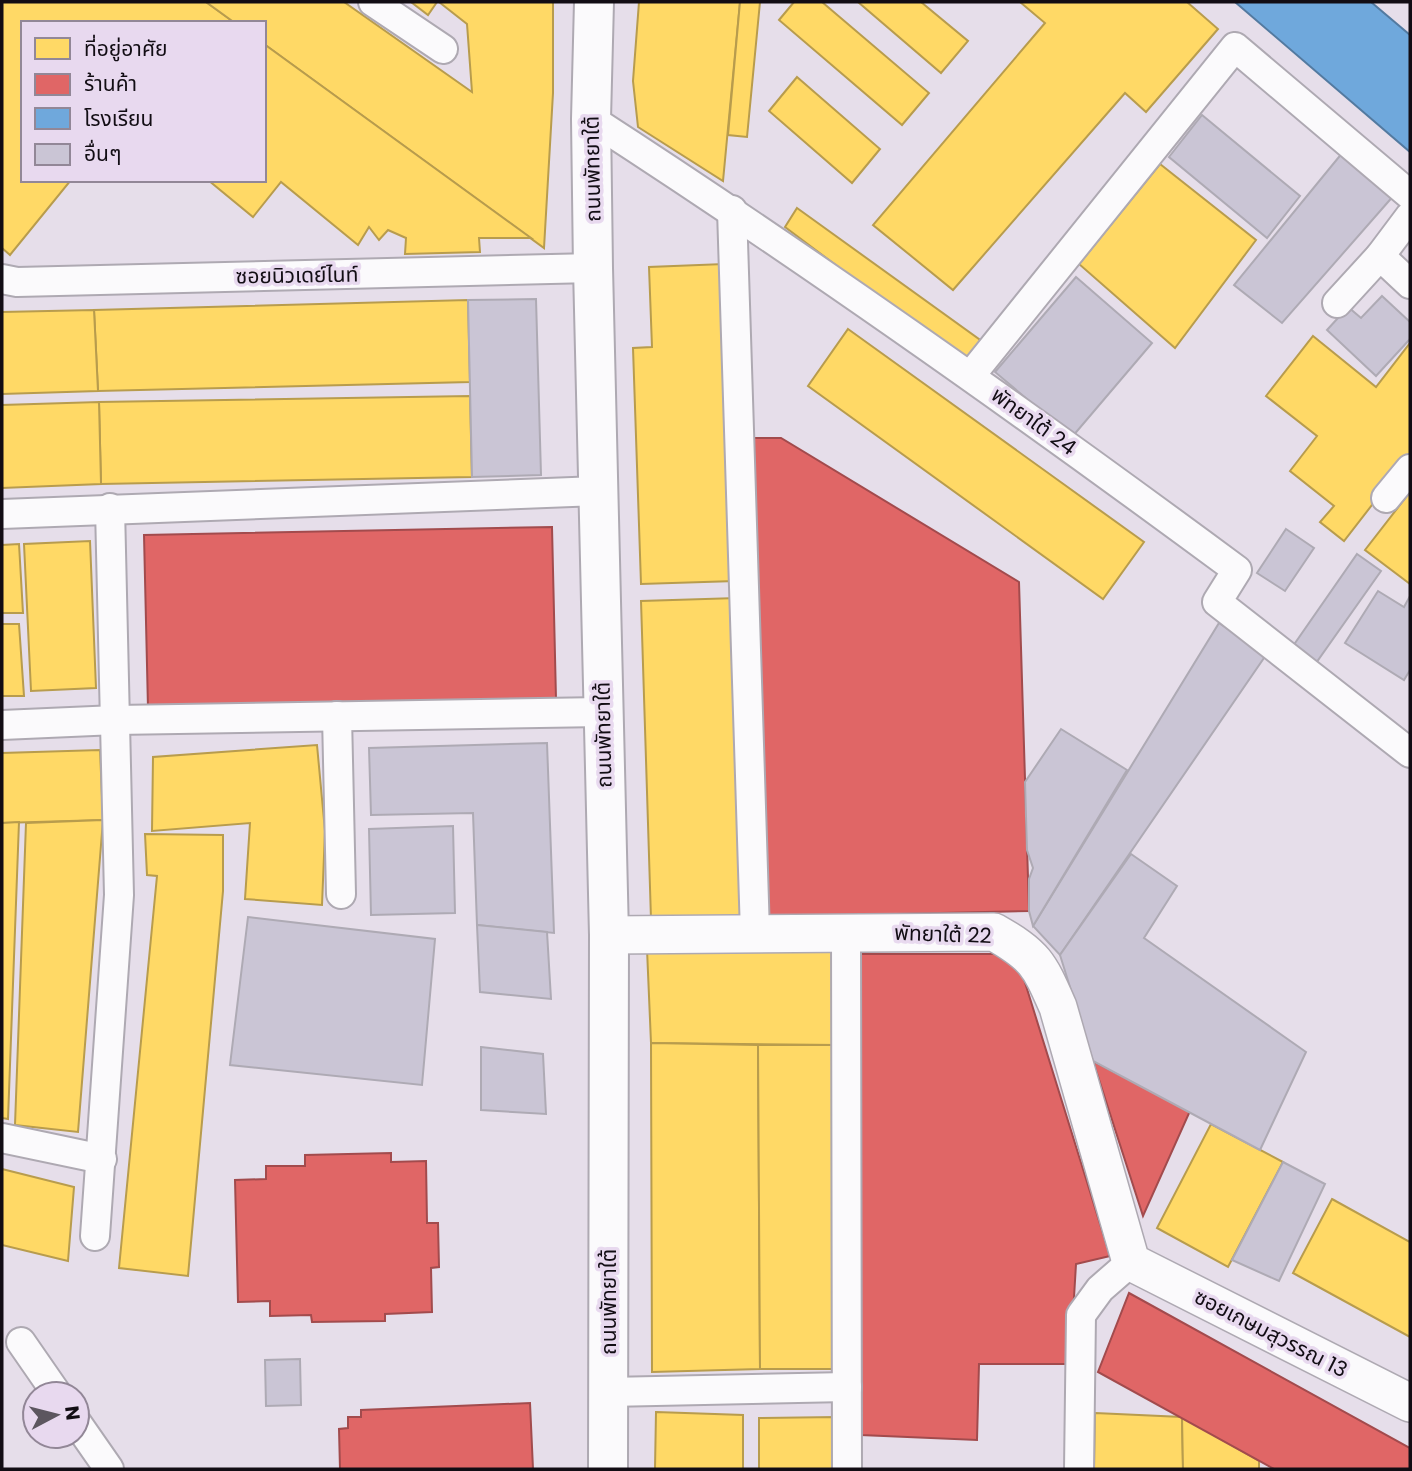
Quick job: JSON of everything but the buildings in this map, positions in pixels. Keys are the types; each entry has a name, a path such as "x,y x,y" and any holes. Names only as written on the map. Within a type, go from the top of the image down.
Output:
{"main road":[{"name":"ถนนพัทยาใต้","path":"594,2 591,119 593,268 609,935 608,1469"}],"street":[{"path":"373,2 443,49"},
{"path":"971,375 1235,47 1410,195"},
{"name":"พัทยาใต้ 24","path":"591,119 732,210 971,375 1237,570 1217,602 1410,753"},
{"path":"732,210 754,933"},
{"path":"1337,303 1380,256 1410,216"},
{"path":"1380,256 1410,284"},
{"name":"ซอยนิวเดย์ไนท์","path":"2,279 17,282 593,268"},
{"path":"1386,498 1410,469"},
{"path":"2,514 598,491"},
{"path":"95,1236 119,895 110,508"},
{"path":"2,725 116,720 603,712"},
{"path":"337,716 341,894"},
{"name":"พัทยาใต้ 22","path":"609,935 994,932 1023,948 1041,969 1058,1007 1131,1262"},
{"path":"846,933 847,1469"},
{"path":"2,1138 102,1159"},
{"path":"1079,1469 1081,1315 1100,1289 1131,1262"},
{"name":"ซอยเกษมสุวรรณ 13","path":"1131,1262 1410,1403"},
{"path":"22,1342 48,1380"},
{"path":"608,1392 847,1388"},
{"path":"91,1443 109,1469"}]}
